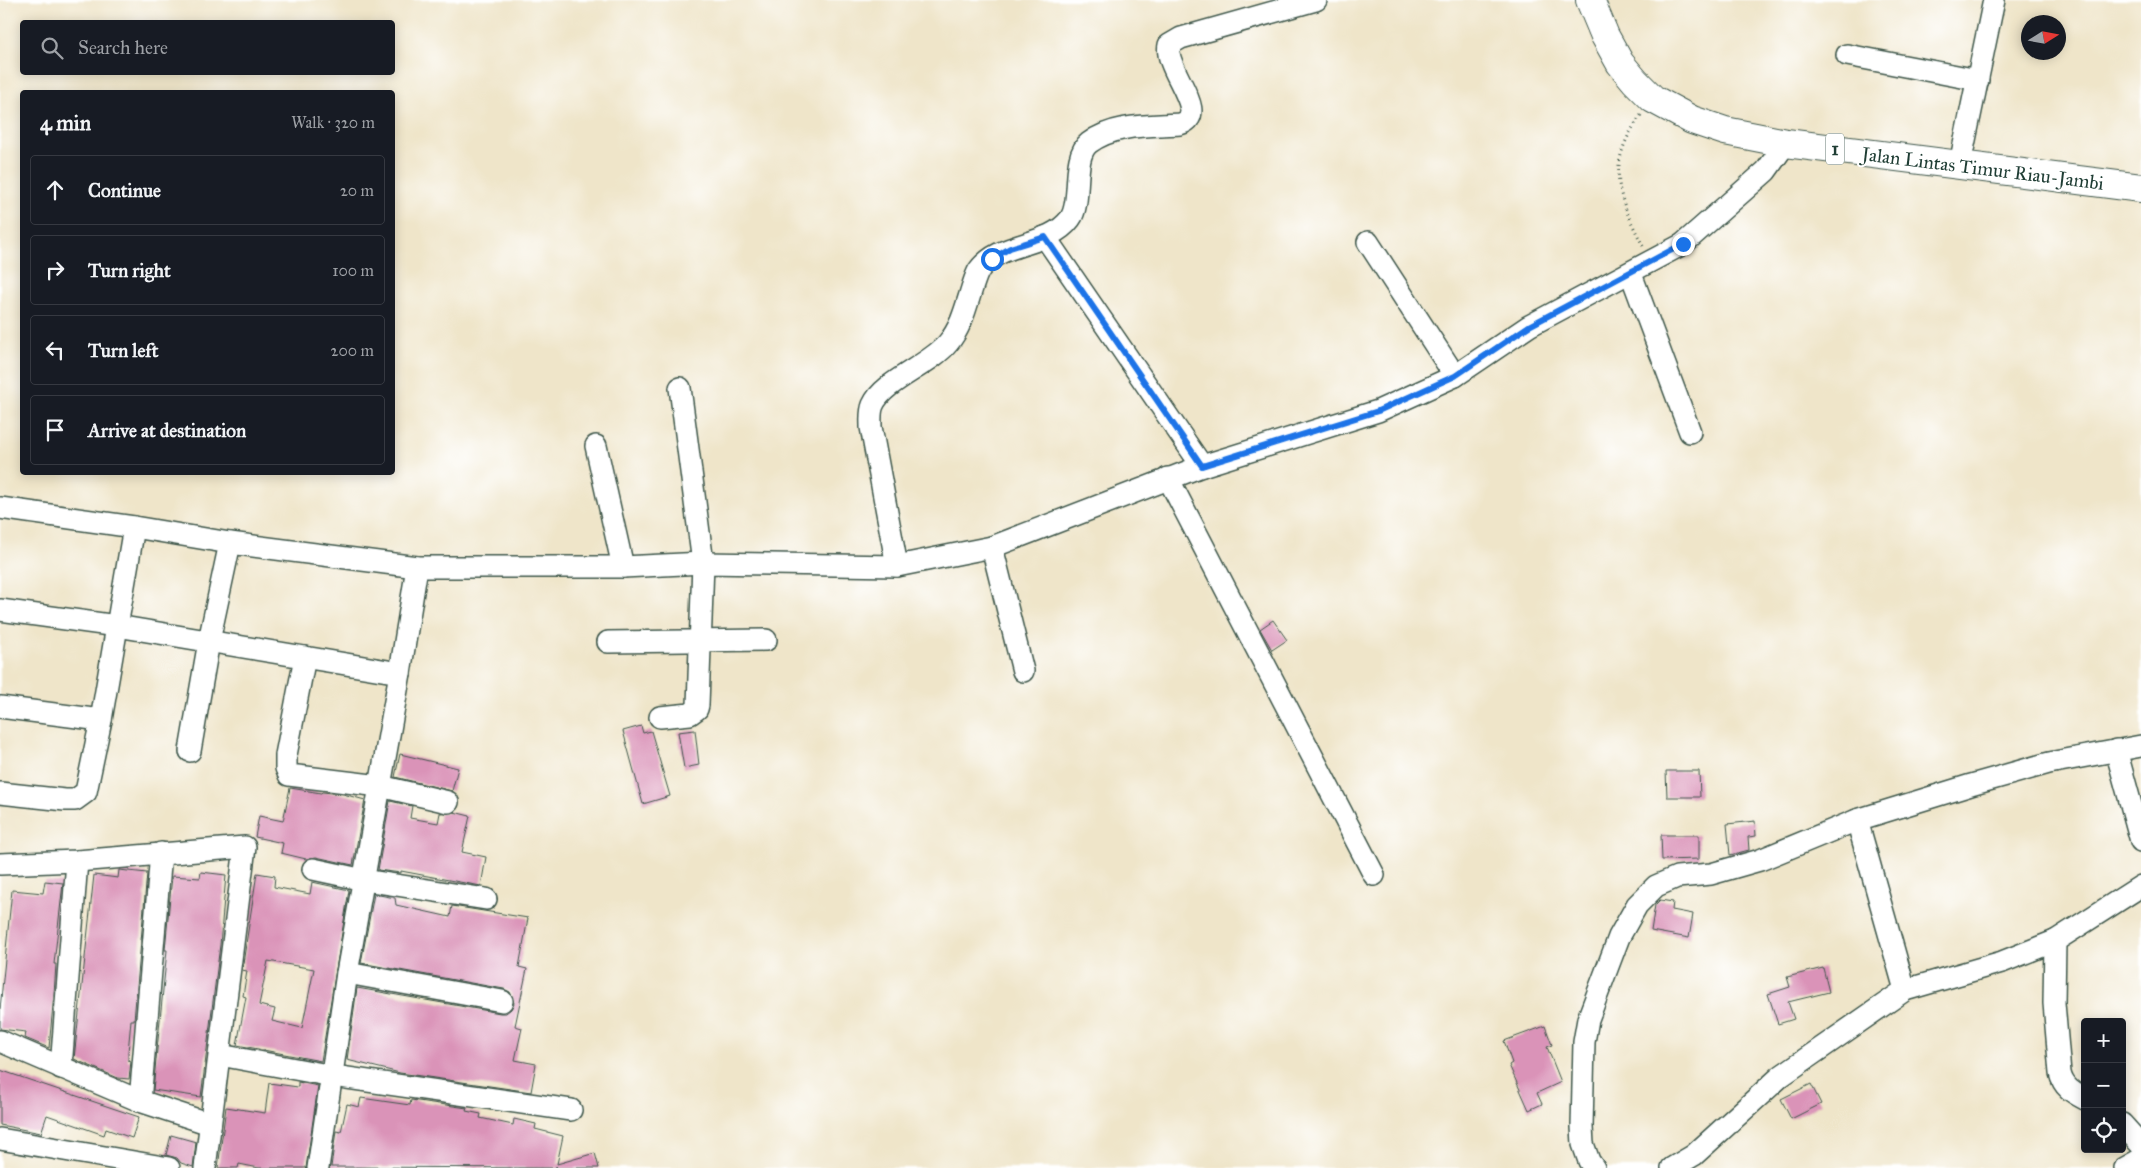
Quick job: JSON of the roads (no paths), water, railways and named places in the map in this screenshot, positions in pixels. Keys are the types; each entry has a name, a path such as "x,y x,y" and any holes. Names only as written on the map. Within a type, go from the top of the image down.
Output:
{"highway":[{"name":"Jalan Lintas Timur Riau-Jambi","path":"1590,0 1605,36 1620,63 1653,99 1700,123 1725,131 1786,143 2141,188"}],"street":[{"path":"896,566 871,427 873,404 881,392 936,356 948,343 962,319 979,270 1010,248 1045,237 1060,230 1071,218 1075,209 1080,162 1086,145 1101,134 1122,128 1187,122 1191,117 1192,111 1188,98 1169,59 1169,45 1181,38 1316,0"},
{"path":"1960,164 1994,0"},
{"path":"1847,55 1978,80"},
{"path":"0,508 134,526 230,543 417,567 623,567 703,563 896,566 992,547 1202,466 1378,411 1455,376 1529,326 1630,274 1683,244 1766,171 1786,143"},
{"path":"1045,237 1202,466"},
{"path":"1368,242 1455,376"},
{"path":"1630,274 1690,432"},
{"path":"660,717 690,714 697,709 703,563 680,388"},
{"path":"596,446 623,567"},
{"path":"1168,478 1374,875"},
{"path":"0,793 75,800 86,792 101,720 134,526"},
{"path":"190,751 208,641 230,543"},
{"path":"992,547 1023,671"},
{"path":"318,1168 347,973 417,567"},
{"path":"0,610 117,626 400,673"},
{"path":"608,642 766,640"},
{"path":"305,657 286,755 287,772 293,776 380,786 448,802"},
{"path":"0,707 101,720"},
{"path":"1594,1168 1588,1161 1583,1144 1584,1042 1588,1019 1619,937 1637,905 1656,886 1677,877 1711,874 1760,860 1857,820 1971,784 2049,763 2141,746"},
{"path":"2116,750 2141,841"},
{"path":"1857,820 1905,990"},
{"path":"0,864 77,862 245,847 205,1168"},
{"path":"140,1101 162,853"},
{"path":"61,1068 77,862"},
{"path":"313,869 364,880 486,899"},
{"path":"1672,1168 1694,1155 1781,1076 1905,990 2002,962 2055,942 2141,886"},
{"path":"2055,942 2054,1003 2060,1074 2063,1084 2081,1096"},
{"path":"347,973 502,1002"},
{"path":"0,1042 140,1101 210,1124"},
{"path":"220,1055 333,1076 572,1110"},
{"path":"2126,1128 2141,1145"},
{"path":"0,1139 169,1168"},
{"path":"2124,1168 2141,1159"}]}
